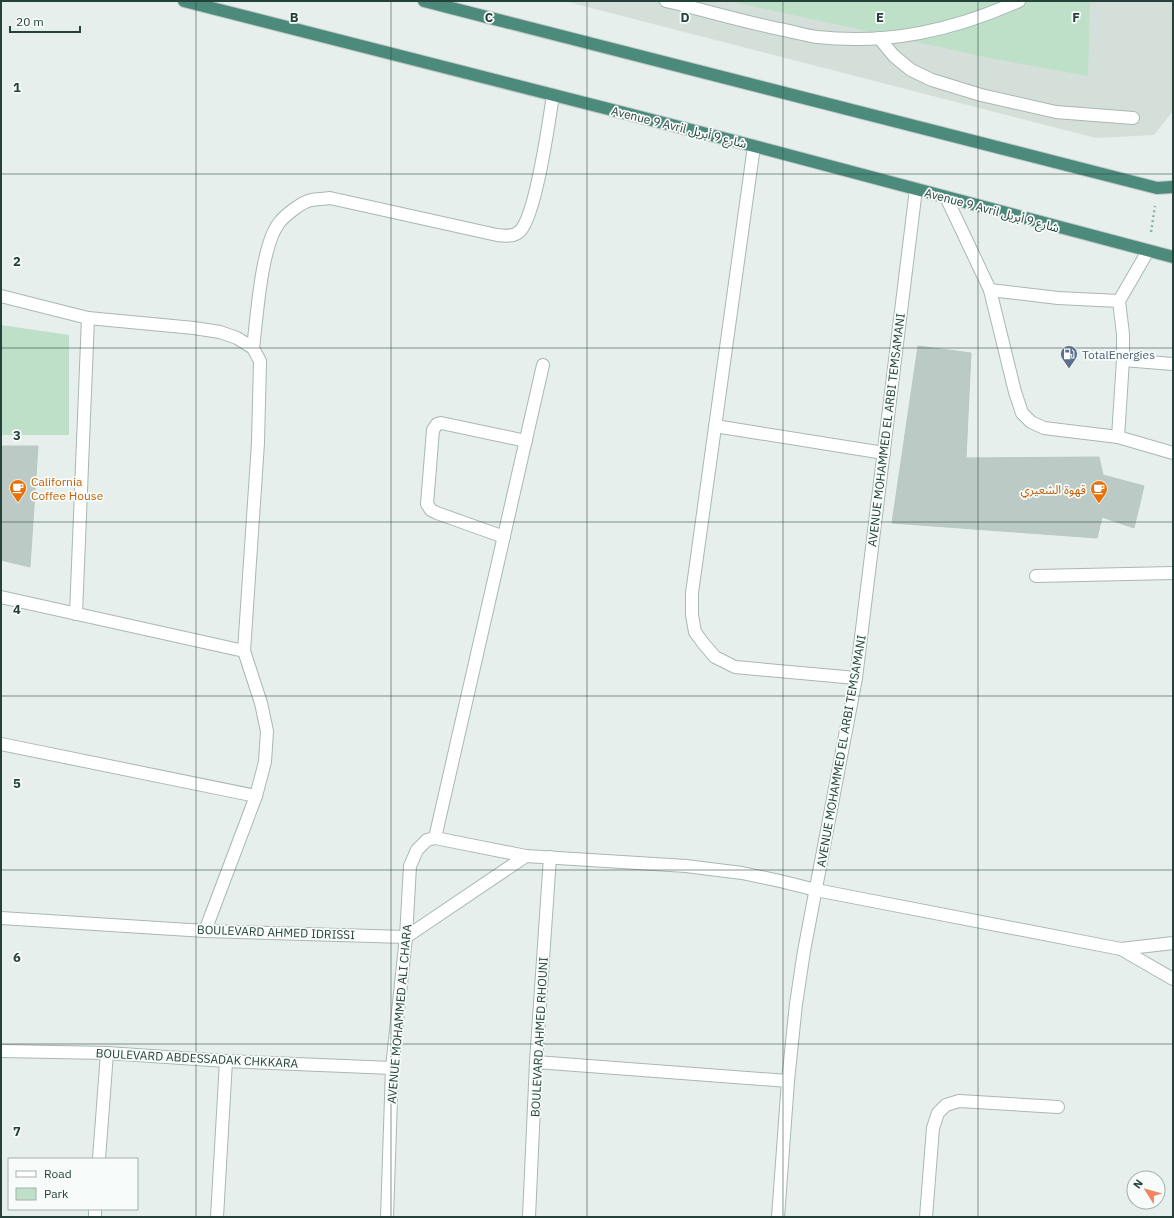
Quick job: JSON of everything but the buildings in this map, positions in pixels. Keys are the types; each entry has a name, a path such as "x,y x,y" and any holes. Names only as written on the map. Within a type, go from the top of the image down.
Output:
{"highway":[{"name":"Avenue 9 Avril شارع 9 أبريل","path":"184,1 754,146 1173,257"},
{"path":"424,1 1157,188 1173,187"}],"street":[{"path":"666,1 768,27 816,37 847,39 879,38 917,34 955,26 992,13 1018,1"},
{"path":"879,38 894,56 912,70 939,83 981,95 1056,112 1133,118"},
{"path":"253,348 265,260 270,241 279,223 294,209 310,200 330,198 510,236 520,231 527,220 538,178 553,95"},
{"path":"754,146 692,593 692,615 695,632 715,657 735,667 856,678"},
{"name":"AVENUE MOHAMMED EL ARBI TEMSAMANI","path":"778,1217 788,1081 804,951 856,678 916,189"},
{"path":"946,197 990,290 1015,392 1022,413 1032,422 1044,428 1118,437 1173,453"},
{"path":"1118,437 1123,360 1123,334 1119,301 1148,251"},
{"path":"990,290 1058,298 1119,301"},
{"path":"1,296 88,318 194,328 220,332 237,338 253,348 260,361 258,443 244,652 261,703 267,731 265,762 256,796 205,931"},
{"path":"76,614 88,318"},
{"path":"1123,360 1173,364"},
{"path":"543,365 435,838 526,856 686,866 742,873 780,880 816,890 1121,949 1173,944"},
{"path":"504,537 437,513 431,510 427,504 433,430 437,424 441,423 526,441"},
{"path":"715,426 884,453"},
{"path":"1036,576 1173,573"},
{"path":"1,597 244,652"},
{"path":"1,744 256,796"},
{"name":"AVENUE MOHAMMED ALI CHARA","path":"391,1217 392,1068 406,937 410,866 416,850 427,840 435,838"},
{"path":"406,937 526,856"},
{"name":"BOULEVARD AHMED RHOUNI","path":"529,1217 536,1062 550,857"},
{"name":"BOULEVARD AHMED IDRISSI","path":"1,918 205,931 406,937"},
{"path":"1121,949 1173,979"},
{"name":"BOULEVARD ABDESSADAK CHKKARA","path":"1,1051 107,1053 392,1068"},
{"path":"99,1158 107,1053"},
{"path":"216,1217 226,1060"},
{"path":"536,1062 788,1081"},
{"path":"926,1217 933,1128 938,1113 946,1105 959,1102 1058,1107"}],"path":[{"path":"1148,251 1157,188"}],"shaded area":[{"path":"564,1 1173,1 1173,111 1154,135 1096,138"}],"green space":[{"path":"729,1 1090,1 1088,76 994,59"},
{"path":"1,325 69,335 69,435 1,435"}],"place":[{"name":"TotalEnergies","path":"1069,369"},
{"name":"California Coffee House","path":"18,503"},
{"name":"قهوة الشعيري","path":"1099,504"}]}
